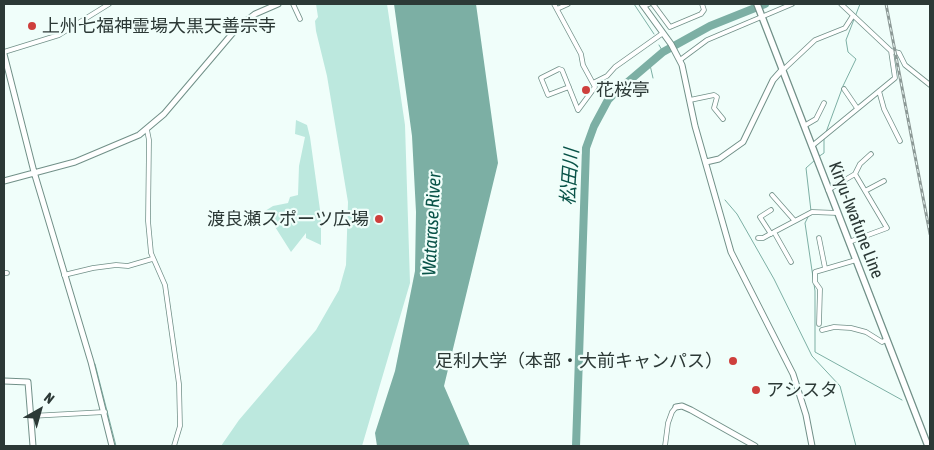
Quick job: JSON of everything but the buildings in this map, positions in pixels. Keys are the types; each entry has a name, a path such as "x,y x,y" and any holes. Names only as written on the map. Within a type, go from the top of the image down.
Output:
{"main road":[{"name":"Kiryu-Iwafune Line","path":"757,4 781,71 928,446"}],"street":[{"path":"109,4 59,36 4,53 34,172 105,412 112,446"},
{"path":"4,181 74,162 117,146 147,130 168,110 237,28 255,14 278,4"},
{"path":"293,4 300,19"},
{"path":"554,4 593,83 593,92 578,110 569,86 562,70 559,69 541,78 548,95 569,86"},
{"path":"558,9 568,4"},
{"path":"653,4 666,24 671,27 701,14 704,10 702,4"},
{"path":"679,59 707,40 761,15 792,4"},
{"path":"840,4 890,51 899,53 905,65 930,85"},
{"path":"645,5 679,59 731,252 793,374 806,415 812,446"},
{"path":"706,162 719,159 742,142 773,80 781,71 815,40 845,28 852,17"},
{"path":"593,83 607,76 615,67 663,33"},
{"path":"812,146 896,77 890,51"},
{"path":"844,89 857,108"},
{"path":"879,91 884,109 900,141"},
{"path":"690,100 714,95 717,97 714,108 723,119"},
{"path":"804,126 816,119 824,104"},
{"path":"147,130 150,140 148,221 152,259 165,285 179,384 180,426 174,446"},
{"path":"828,190 855,174 860,164 871,154"},
{"path":"849,242 886,228 855,174"},
{"path":"865,191 884,181"},
{"path":"772,195 794,220"},
{"path":"771,210 760,218 773,233 792,262"},
{"path":"758,238 763,238 812,212 838,213"},
{"path":"818,238 825,268"},
{"path":"64,275 93,268 116,265 128,266 152,259"},
{"path":"819,324 820,289 815,282 814,272 856,260"},
{"path":"822,330 834,327 851,328 866,332 882,342 886,340"},
{"path":"4,381 24,380 28,382 33,446"},
{"path":"665,446 668,423 676,407 682,406 755,446"},
{"path":"31,416 105,412"}],"shaded area":[{"name":"渡良瀬スポーツ広場","path":"316,4 387,4 405,125 410,283 362,446 221,446 239,420 316,330 339,290 346,265 348,202 327,76 316,31 315,21 318,17"},
{"path":"296,120 307,125 310,137 321,217 321,245 306,238 306,233 291,252 265,211 273,206 288,203 290,197 298,195 299,166 305,137 295,134"}],"water":[{"name":"Watarase River","path":"394,4 476,4 498,163 444,386 470,446 377,446 375,433 395,371 415,271 416,212 412,136"}],"waterway":[{"path":"634,4 654,34"},
{"name":"松田川","path":"576,446 586,148 594,126 608,100 663,52 710,26 765,4"},
{"path":"825,135 843,86 856,59 848,52 846,40 860,4"},
{"path":"659,45 663,52"},
{"path":"650,65 653,78"},
{"path":"818,157 824,153 824,139"},
{"path":"811,211 806,168 815,160"},
{"path":"725,200 737,214 774,279 812,356 840,386 856,446"},
{"path":"808,217 805,223 815,291 815,352 902,400"},
{"path":"95,364 116,446"}],"railway":[{"path":"886,4 930,234"}],"place":[{"name":"上州七福神霊場大黒天善宗寺","path":"32,26"},
{"name":"花桜亭","path":"586,90"},
{"name":"渡良瀬スポーツ広場","path":"379,219"},
{"name":"足利大学（本部・大前キャンパス）","path":"733,361"},
{"name":"アシスタ","path":"756,390"}]}
